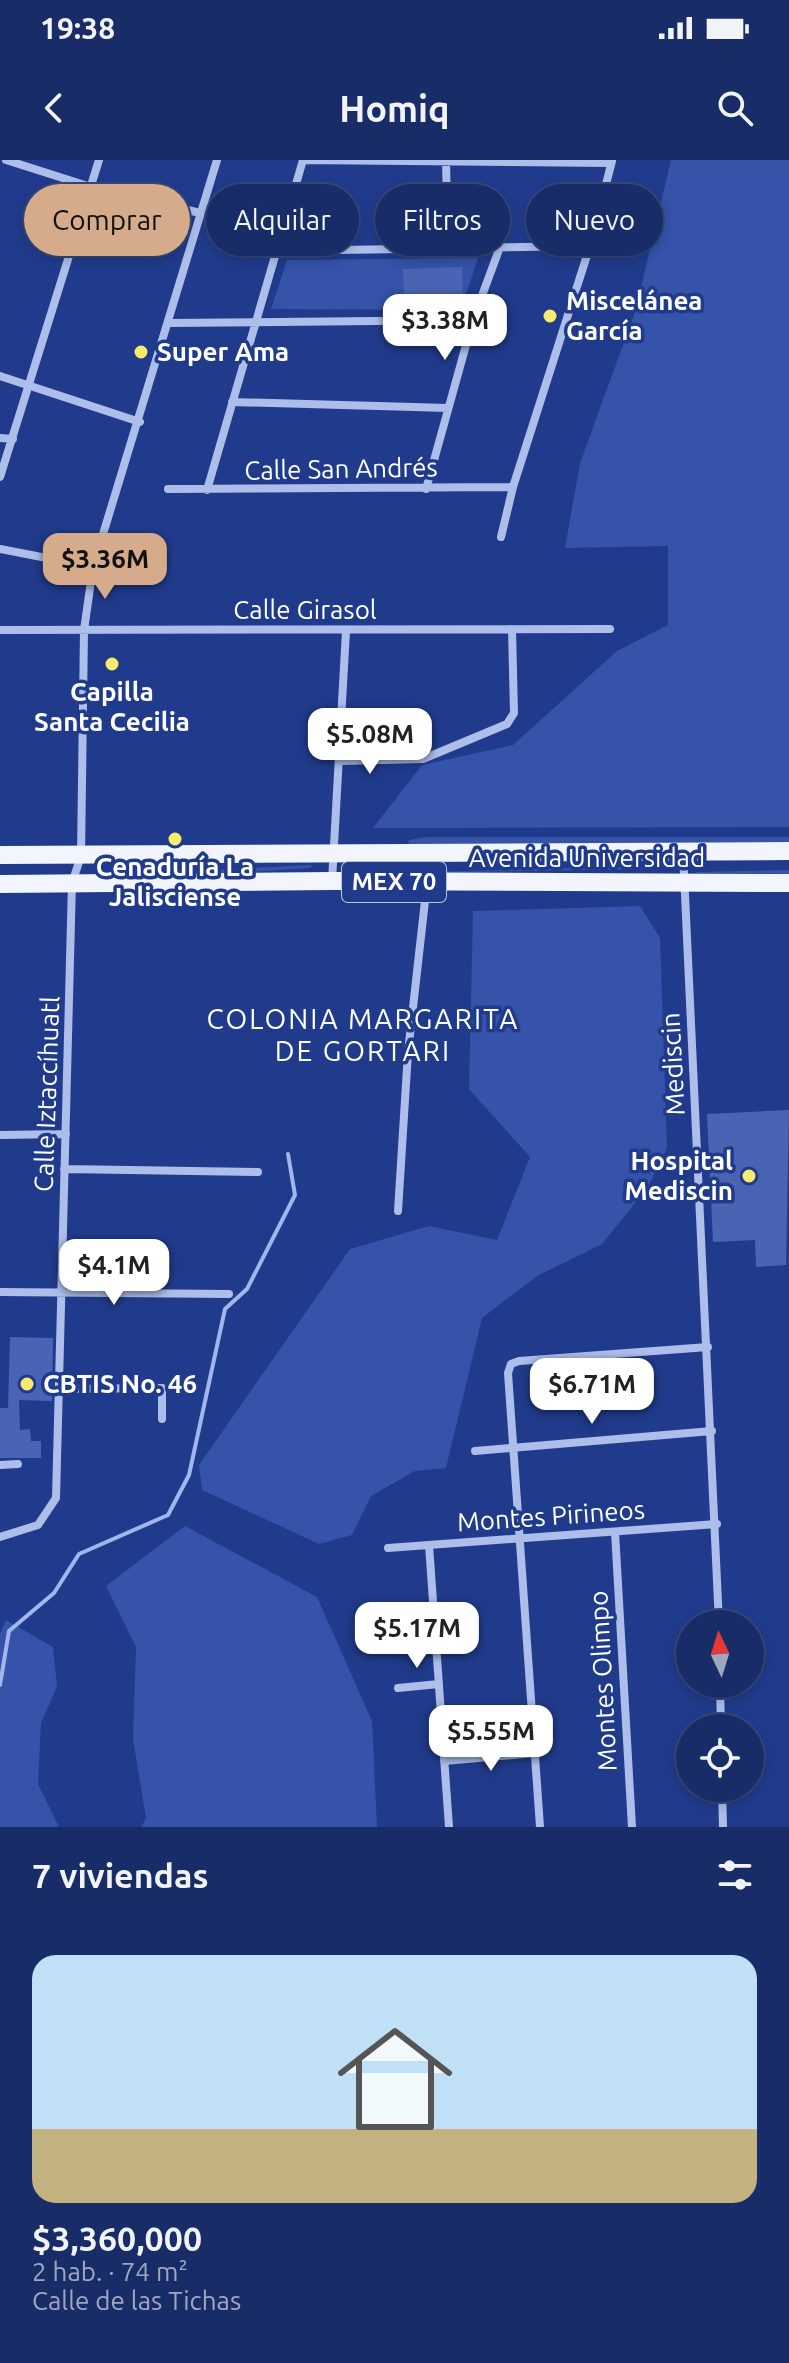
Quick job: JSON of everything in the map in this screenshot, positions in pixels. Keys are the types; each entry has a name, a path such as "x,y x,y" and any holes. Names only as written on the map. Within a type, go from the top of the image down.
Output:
{"main road":[{"name":"Avenida Universidad","path":"0,855 789,851"},
{"name":"Avenida Universidad","path":"0,884 332,881 685,885 789,883"}],"street":[{"path":"2,160 81,184"},
{"path":"92,184 99,160"},
{"name":"Calle Iztaccíhuatl","path":"0,1537 38,1525 56,1498 72,883 81,856 84,630 93,567 140,422 217,160"},
{"path":"296,184 303,160 611,162 606,184"},
{"path":"446,161 447,184"},
{"path":"190,211 200,213"},
{"path":"0,477 70,256"},
{"path":"207,490 276,256"},
{"path":"426,489 473,320 497,256"},
{"path":"501,537 513,487 587,256"},
{"path":"168,323 473,320"},
{"path":"0,376 140,422"},
{"path":"232,402 448,408"},
{"path":"0,438 13,439"},
{"name":"Calle San Andrés","path":"168,489 513,487"},
{"path":"0,549 93,567"},
{"path":"340,761 423,759 507,724 514,713 512,629"},
{"name":"Calle Girasol","path":"0,630 610,629"},
{"path":"332,881 346,631"},
{"name":"Mediscin","path":"683,851 712,1431 709,1468 717,1524 719,1610"},
{"path":"398,1211 408,1052 427,883"},
{"path":"0,1135 66,1134"},
{"path":"64,1169 258,1172"},
{"path":"0,1292 62,1290 229,1294"},
{"path":"540,1827 508,1373 511,1364 708,1347"},
{"path":"59,1389 162,1388 162,1419"},
{"path":"475,1451 712,1431"},
{"path":"0,1465 18,1464"},
{"name":"Montes Pirineos","path":"388,1548 717,1524"},
{"name":"Montes Olimpo","path":"615,1532 632,1827"},
{"path":"429,1545 449,1827"},
{"path":"398,1688 439,1684"},
{"path":"444,1761 535,1753"},
{"path":"722,1802 723,1827"}],"shaded area":[{"path":"671,160 789,160 789,827 373,828 422,765 513,745 617,651 668,625 668,546 565,548 580,463 636,309 648,256 663,256 663,194"},
{"path":"478,258 461,310 271,309 287,260"},
{"path":"427,837 789,837 789,845 408,844 409,840"},
{"path":"312,865 311,868 189,876 105,875"},
{"path":"659,866 657,869 384,873"},
{"path":"789,870 789,874 695,873 697,872"},
{"path":"640,906 660,938 667,1148 648,1187 602,1244 537,1276 482,1318 446,1468 415,1471 371,1496 352,1535 319,1544 202,1490 199,1465 350,1249 429,1226 497,1240 530,1157 469,1089 473,911"},
{"path":"185,1526 317,1597 372,1721 377,1827 141,1827 146,1818 133,1739 136,1647 106,1586"},
{"path":"6,1620 53,1647 57,1687 41,1723 38,1784 59,1827 0,1827 0,1634"}],"building":[{"path":"462,267 463,298 404,300 403,269"},
{"name":"Hospital Mediscin","path":"789,1110 786,1265 756,1267 755,1240 713,1242 707,1114"},
{"path":"10,1337 53,1338 52,1401 19,1400 20,1430 30,1429 31,1441 41,1441 41,1458 0,1458 0,1408 8,1408"}],"waterway":[{"path":"0,1685 9,1631 54,1593 79,1554 168,1515 189,1475 225,1309 247,1289 295,1195 288,1154"}],"place":[{"name":"Miscelánea García","path":"550,316"},
{"name":"Super Ama","path":"141,352"},
{"name":"Capilla Santa Cecilia","path":"112,664"},
{"name":"Cenaduría La Jalisciense","path":"175,839"},
{"name":"Hospital Mediscin","path":"749,1176"},
{"name":"CBTIS No. 46","path":"27,1384"}],"district":[{"name":"COLONIA MARGARITA DE GORTARI","path":"363,1035"}]}
